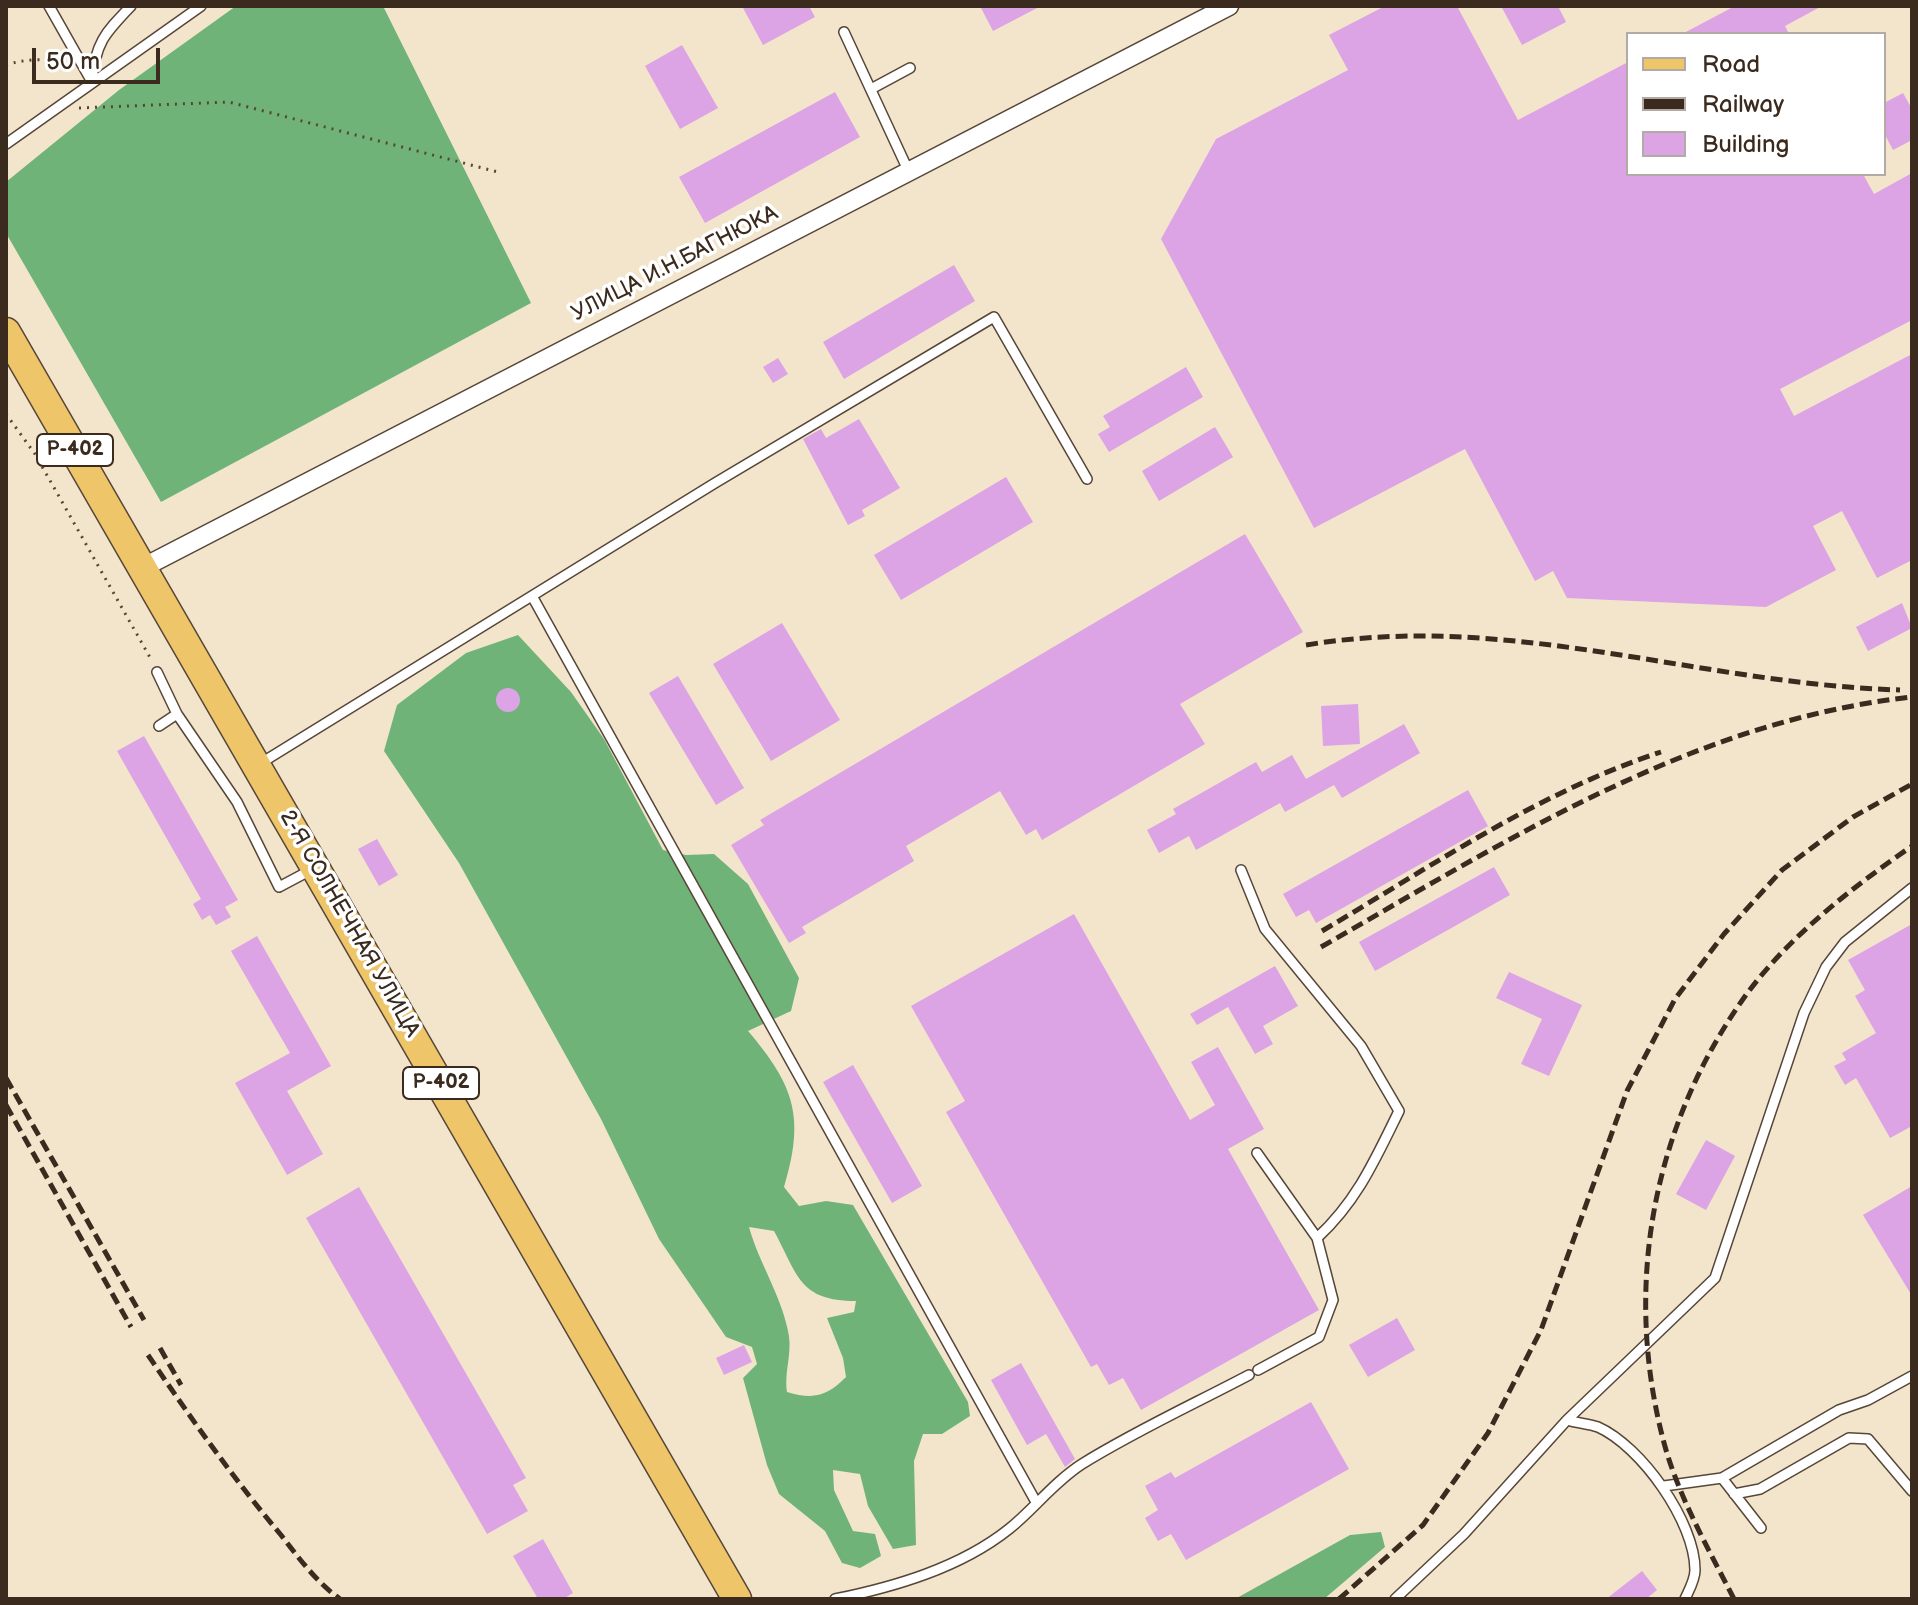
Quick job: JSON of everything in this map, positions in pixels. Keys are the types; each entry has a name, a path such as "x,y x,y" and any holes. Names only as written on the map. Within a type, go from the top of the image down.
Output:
{"main road":[{"name":"2-Я СОЛНЕЧНАЯ УЛИЦА","path":"6,332 737,1599"}],"street":[{"name":"УЛИЦА И.Н.БАГНЮКА","path":"144,567 1229,6"}],"lane":[{"path":"49,6 92,82"},
{"path":"92,82 94,55 104,33 131,6"},
{"path":"6,144 201,6"},
{"path":"844,32 908,170"},
{"path":"871,89 910,68"},
{"path":"256,765 994,317 1087,479"},
{"path":"532,596 1036,1502"},
{"path":"157,672 177,714 237,802 279,887 317,867"},
{"path":"159,726 177,714"},
{"path":"1241,870 1265,929 1361,1046 1399,1111 1345,1213 1317,1238"},
{"path":"1395,1599 1464,1534 1567,1420 1715,1278 1804,1013 1826,967 1845,942 1912,888"},
{"path":"835,1599 869,1592 933,1571 976,1551 1010,1529 1080,1465 1319,1337 1333,1300 1317,1238 1257,1153"},
{"path":"1664,1486 1722,1478 1839,1410 1868,1400 1912,1376"},
{"path":"1567,1420 1598,1428 1620,1442 1664,1486 1692,1552 1695,1570 1685,1599"},
{"path":"1734,1494 1760,1489 1849,1438 1868,1439 1912,1491"},
{"path":"1722,1478 1761,1528"}],"path":[{"path":"6,65 24,60 62,63 92,82"},
{"path":"55,109 229,102 498,172"},
{"path":"6,414 35,454 157,672"}],"green space":[{"path":"236,6 383,6 531,303 161,502 6,233 6,182 119,90"},
{"path":"518,635 571,692 604,739 663,850 686,855 714,854 748,884 799,978 791,1011 748,1031 776,1069 792,1104 794,1141 784,1187 799,1206 826,1201 853,1205 968,1402 970,1416 942,1434 923,1434 914,1461 916,1545 893,1549 868,1506 860,1474 833,1470 834,1490 853,1531 875,1534 881,1556 860,1568 842,1563 825,1531 779,1494 767,1465 743,1378 757,1364 752,1347 726,1337 659,1239 601,1119 459,863 384,751 397,705 466,653","holes":["749,1227 774,1231 795,1272 811,1290 837,1300 856,1301 854,1312 827,1318 843,1358 846,1377 820,1395 787,1392 788,1331"]},
{"path":"1381,1532 1385,1547 1324,1599 1235,1599 1350,1535"}],"building":[{"path":"742,6 809,6 815,17 763,45"},
{"path":"980,6 1041,6 993,31"},
{"path":"1385,6 1457,6 1518,120 1626,63 1626,176 1864,176 1874,194 1912,173 1912,320 1780,389 1794,416 1912,354 1912,560 1877,578 1842,511 1813,526 1836,570 1766,607 1567,598 1553,571 1535,581 1465,449 1314,528 1161,239 1216,139 1348,70 1329,35"},
{"path":"1501,6 1558,6 1566,22 1522,45"},
{"path":"1735,6 1822,6 1785,26 1788,32 1686,32"},
{"path":"682,45 718,108 680,129 645,66"},
{"path":"835,92 860,137 705,223 679,177"},
{"path":"1903,93 1912,109 1912,140 1893,150 1886,137 1886,102"},
{"path":"954,265 975,301 844,379 823,342"},
{"path":"778,358 788,374 773,383 763,367"},
{"path":"1186,367 1203,397 1109,452 1098,434 1110,427 1103,416"},
{"path":"859,419 900,488 862,510 865,516 848,525 803,439 821,429 826,438"},
{"path":"1215,427 1233,457 1159,501 1142,471"},
{"path":"1006,477 1033,522 901,600 874,555"},
{"path":"1245,534 1303,632 1180,704 1205,744 1042,840 1036,829 1026,835 1000,791 906,846 914,861 802,927 806,933 789,943 731,845 764,825 760,820"},
{"path":"1902,603 1912,628 1868,651 1856,627"},
{"path":"782,623 840,720 771,761 713,664"},
{"path":"678,676 744,788 716,805 649,693"},
{"path":"508,688 517,691 520,700 517,709 508,712 499,709 496,700 499,691"},
{"path":"1358,704 1360,744 1323,746 1321,706"},
{"path":"1404,724 1420,753 1342,798 1334,785 1285,812 1280,803 1196,850 1189,836 1159,853 1147,830 1176,814 1173,809 1256,762 1262,772 1292,755 1306,779"},
{"path":"144,736 238,900 225,907 231,917 216,925 210,915 202,920 193,904 201,899 117,751"},
{"path":"1468,790 1488,826 1316,923 1309,910 1296,917 1283,894"},
{"path":"377,839 398,875 379,886 358,849"},
{"path":"1494,867 1510,895 1375,971 1359,942"},
{"path":"1074,914 1190,1120 1215,1105 1191,1062 1218,1047 1264,1129 1228,1149 1319,1310 1141,1410 1123,1378 1109,1385 1097,1364 1091,1367 946,1112 965,1101 911,1006"},
{"path":"1912,924 1912,1126 1890,1138 1856,1078 1845,1085 1834,1066 1846,1060 1842,1053 1876,1033 1855,996 1865,990 1848,960"},
{"path":"257,936 331,1066 287,1091 323,1154 287,1175 235,1083 290,1053 231,951"},
{"path":"1275,966 1298,1006 1263,1026 1273,1044 1255,1054 1228,1007 1197,1025 1190,1014"},
{"path":"1509,972 1582,1005 1549,1076 1521,1064 1542,1019 1496,998"},
{"path":"853,1065 922,1186 892,1203 823,1082"},
{"path":"1706,1140 1735,1156 1706,1210 1676,1194"},
{"path":"1912,1186 1912,1296 1863,1215"},
{"path":"359,1187 526,1478 513,1485 528,1511 487,1534 306,1218"},
{"path":"1397,1318 1415,1350 1368,1377 1349,1345"},
{"path":"744,1345 752,1362 724,1375 716,1358"},
{"path":"1021,1363 1075,1459 1065,1467 1046,1434 1027,1445 991,1380"},
{"path":"1311,1402 1349,1469 1186,1560 1171,1534 1158,1541 1145,1518 1158,1510 1145,1486 1171,1472 1175,1478"},
{"path":"543,1539 573,1593 563,1599 538,1599 513,1556"},
{"path":"1642,1571 1657,1590 1646,1599 1606,1599"}],"railway":[{"path":"1306,645 1382,637 1457,637 1604,652 1825,685 1900,690"},
{"path":"1321,947 1532,827 1678,758 1754,731 1831,710 1912,697"},
{"path":"1322,931 1529,809 1661,752"},
{"path":"1339,1599 1423,1525 1488,1433 1541,1330 1627,1091 1675,999 1724,934 1782,870 1853,817 1912,784"},
{"path":"1734,1599 1685,1500 1669,1460 1651,1381 1646,1323 1647,1265 1655,1208 1668,1152 1688,1097 1714,1045 1763,973 1823,914 1912,846"},
{"path":"6,1078 144,1320"},
{"path":"6,1105 131,1327"},
{"path":"160,1348 181,1385"},
{"path":"148,1355 246,1492 308,1569 340,1599"}]}
